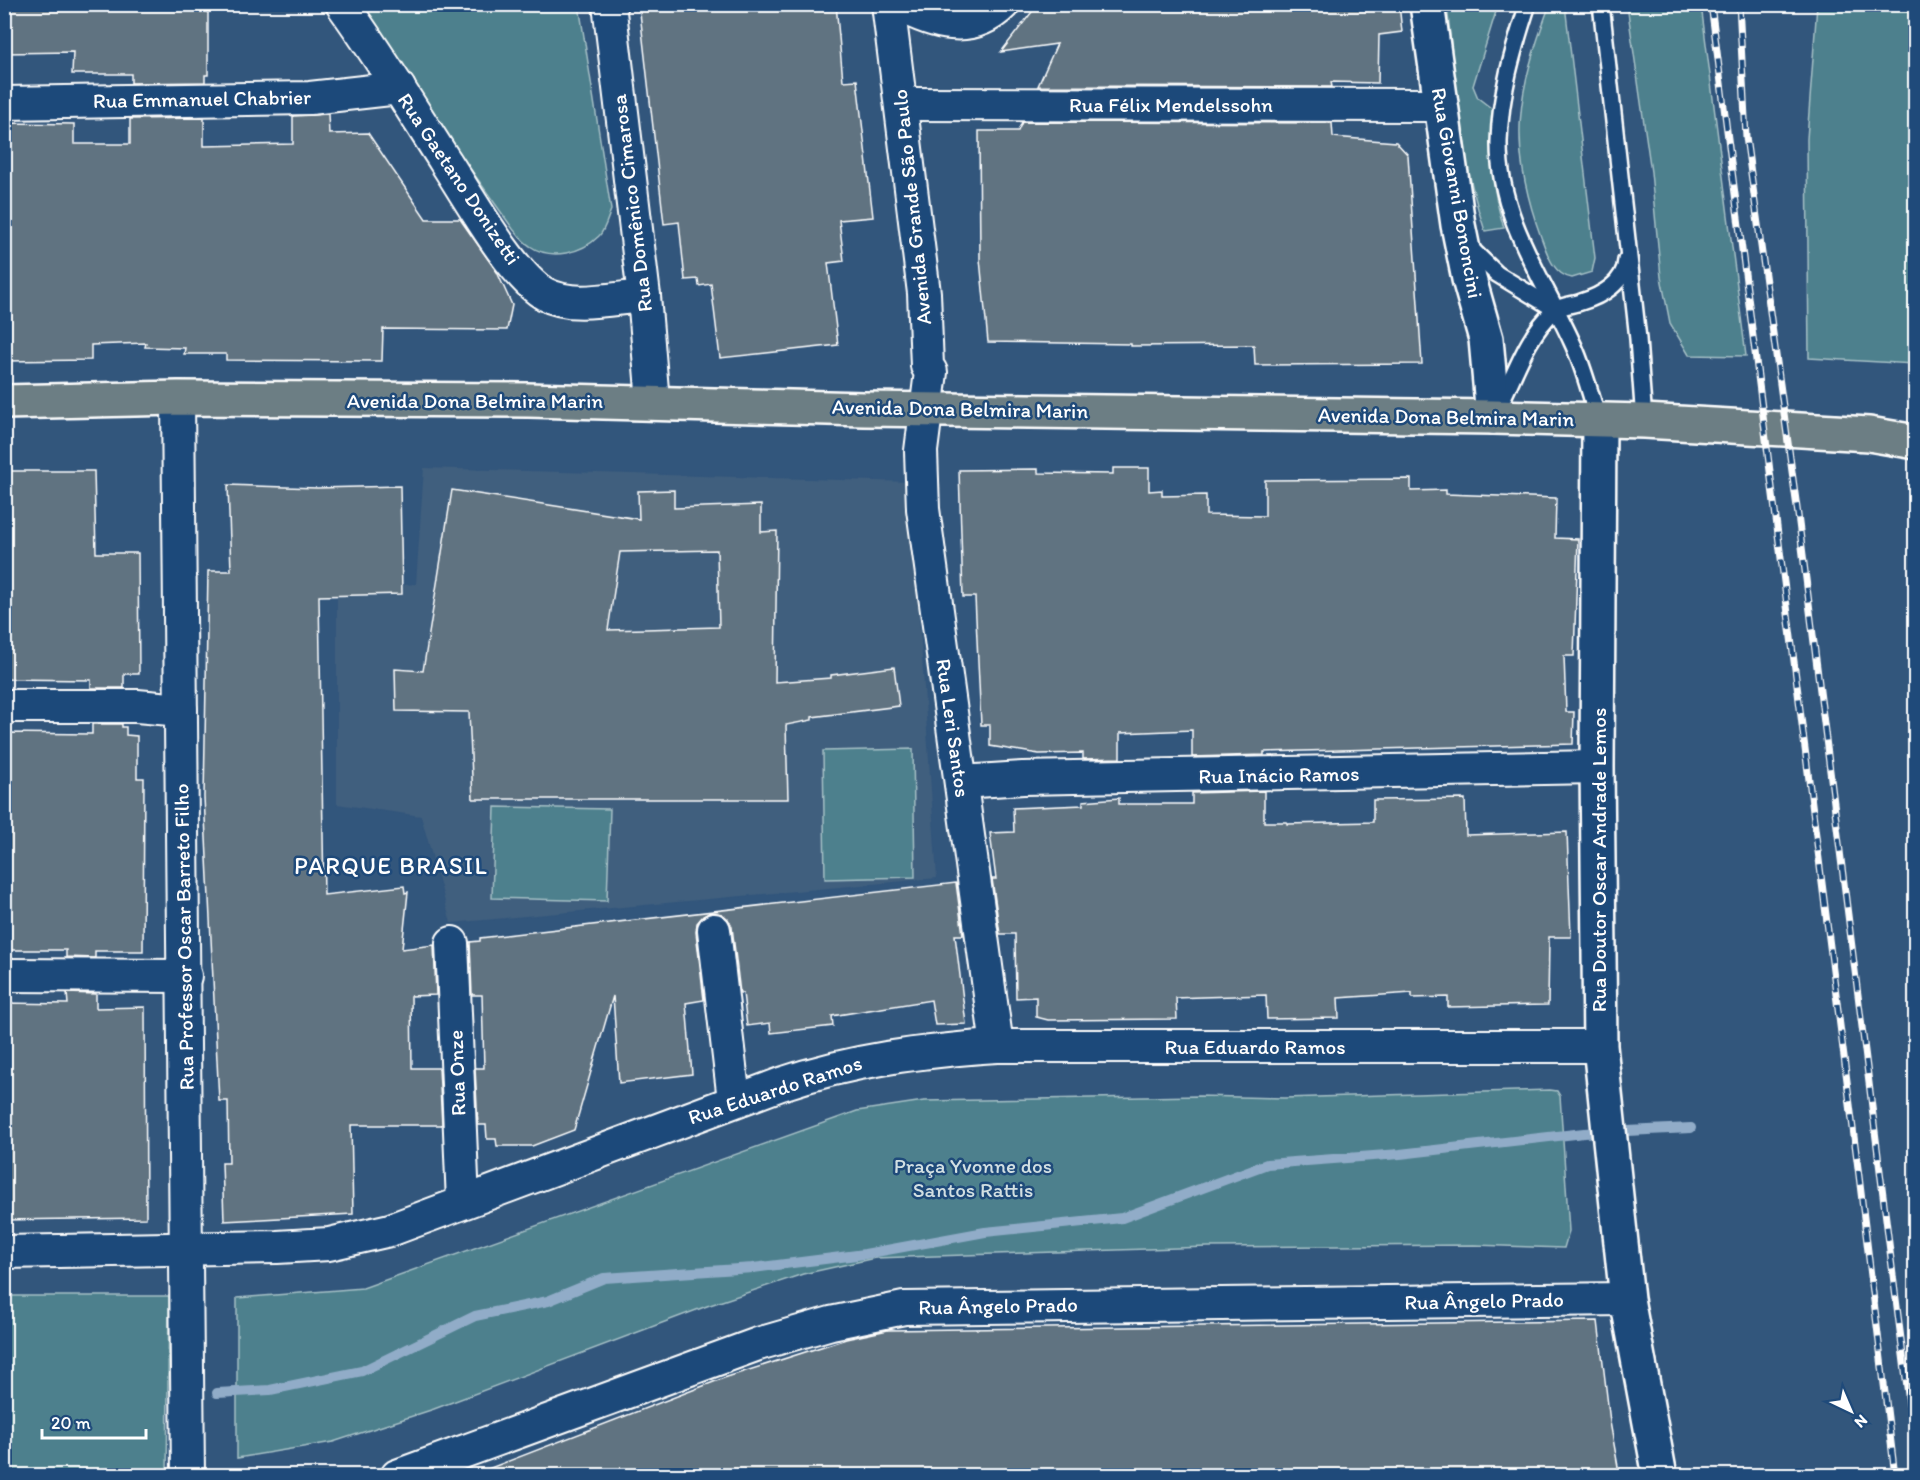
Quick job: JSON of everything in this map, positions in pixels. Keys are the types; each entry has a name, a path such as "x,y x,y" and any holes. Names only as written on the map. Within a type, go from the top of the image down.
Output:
{"main road":[{"name":"Avenida Dona Belmira Marin","path":"4,402 178,398 653,402 926,410 1493,417 1644,421 1869,434 1916,442"}],"street":[{"name":"Rua Gaetano Donizetti","path":"342,4 399,88 481,219 536,288 547,295 562,299 600,300 644,296"},
{"name":"Rua Domênico Cimarosa","path":"609,4 644,296 653,402"},
{"name":"Avenida Grande São Paulo","path":"888,4 924,293 927,366 930,372 926,410"},
{"path":"897,4 950,25 970,24 994,13 1003,4"},
{"name":"Rua Giovanni Bononcini","path":"1427,4 1439,105 1461,239 1486,339 1493,417"},
{"name":"Rua Emmanuel Chabrier","path":"4,103 310,98 399,88"},
{"name":"Rua Félix Mendelssohn","path":"902,104 1439,105"},
{"name":"Rua Professor Oscar Barreto Filho","path":"178,398 188,1476"},
{"name":"Rua Leri Santos","path":"926,410 921,451 923,509 997,1046"},
{"name":"Rua Doutor Oscar Andrade Lemos","path":"1599,420 1597,767 1600,1046 1627,1299 1660,1476"},
{"path":"4,706 137,706 181,710"},
{"name":"Rua Inácio Ramos","path":"961,782 1023,778 1292,775 1597,767"},
{"path":"714,930 734,1100"},
{"name":"Rua Onze","path":"452,943 463,1202"},
{"path":"4,975 185,976"},
{"name":"Rua Eduardo Ramos","path":"4,1252 187,1251 329,1244 390,1230 734,1100 842,1065 898,1054 997,1046 1600,1046"},
{"name":"Rua Ângelo Prado","path":"397,1476 758,1344 831,1323 904,1308 1627,1299"}],"lane":[{"path":"1528,4 1502,95 1499,145 1505,186 1517,234 1532,269 1574,345 1599,420"},
{"path":"1601,4 1644,421"},
{"path":"1461,239 1497,274 1556,309"},
{"path":"1493,417 1536,333 1556,309 1588,300 1618,281 1626,266 1627,245"}],"shaded area":[{"path":"424,468 910,482 937,878 451,923 421,816 337,804 337,590 416,584"}],"green space":[{"path":"1550,4 1565,5 1595,258 1592,272 1572,278 1565,276 1555,268 1546,250 1530,204 1523,174 1520,146 1520,119 1524,93 1530,65"},
{"path":"354,5 579,5 611,210 599,236 575,251 557,254 538,251 527,244 513,229"},
{"path":"1447,5 1498,5 1473,86 1478,98 1495,111 1492,170 1504,228 1485,231 1470,176 1456,91"},
{"path":"1627,5 1701,5 1746,356 1689,355 1670,323 1661,277 1651,172"},
{"path":"1817,5 1915,5 1915,364 1809,358 1807,139"},
{"path":"913,749 915,877 825,879 823,751"},
{"path":"495,807 610,809 607,901 492,898"},
{"name":"Praça Yvonne dos Santos Rattis","path":"1557,1091 1560,1096 1569,1231 1564,1248 1474,1245 1208,1247 875,1258 803,1274 707,1306 434,1409 333,1442 237,1458 237,1298 363,1288 857,1111 924,1101 1199,1096 1284,1098"},
{"path":"5,1296 169,1296 167,1475 5,1475"}],"building":[{"path":"4,4 208,4 208,75 205,75 205,82 131,83 131,74 72,74 73,52 4,53"},
{"path":"639,4 836,4 843,81 857,80 873,217 839,220 844,261 828,263 838,345 720,358 711,284 699,286 698,279 685,280 679,222 664,224"},
{"path":"1038,4 1399,4 1402,32 1379,35 1378,83 1331,82 1332,87 1038,86 1057,44 1001,52"},
{"path":"328,114 329,134 368,133 426,219 460,219 497,272 512,305 507,330 383,329 382,361 226,360 226,354 184,354 185,348 145,347 146,343 91,345 91,360 4,361 4,123 74,124 74,144 130,144 130,119 204,118 204,146 293,144 293,116"},
{"path":"1022,122 1332,123 1333,137 1396,142 1408,155 1422,364 1255,365 1254,345 1131,346 1131,344 988,342 980,259 979,131 1018,131"},
{"path":"1113,468 1149,468 1149,491 1162,490 1162,496 1206,495 1206,515 1265,516 1265,480 1411,479 1411,491 1446,490 1446,494 1556,498 1555,538 1578,539 1574,656 1564,656 1566,712 1574,712 1573,744 1264,752 1264,755 1192,757 1192,730 1120,733 1120,758 1083,759 1083,753 1039,754 990,746 990,725 981,725 975,597 963,597 959,470 1038,469 1038,473 1113,474"},
{"path":"4,471 94,471 96,553 138,553 139,674 124,674 124,688 91,688 91,680 4,679"},
{"path":"228,485 317,488 400,486 402,594 319,596 324,895 404,886 405,893 408,892 402,949 434,945 436,995 411,996 412,1068 439,1068 442,1125 351,1125 353,1214 224,1221 222,1163 229,1163 228,1101 219,1101 204,797 208,571 231,571"},
{"path":"452,490 639,519 638,491 674,490 674,508 761,505 761,532 777,531 775,682 831,678 831,675 894,667 899,706 812,717 812,720 786,725 788,799 473,799 469,712 396,711 395,669 423,671","holes":["717,550 719,627 608,630 620,552"]},
{"path":"92,724 122,724 122,727 126,727 126,735 137,736 137,778 144,778 143,951 95,951 95,958 66,957 66,950 4,950 4,733 92,734"},
{"path":"1264,791 1264,822 1287,822 1287,824 1373,822 1373,800 1465,799 1466,835 1567,832 1571,937 1549,937 1548,1005 1448,1007 1448,997 1412,998 1412,993 1338,998 1339,1018 1267,1019 1266,995 1176,998 1177,1019 1048,1020 1036,1017 1036,997 1016,998 1015,934 1000,934 992,879 996,879 990,833 1014,832 1013,808 1083,805 1083,801 1119,798 1119,804 1192,804 1192,793"},
{"path":"956,883 963,935 955,935 966,1024 935,1025 931,1000 832,1016 833,1026 771,1033 770,1023 747,1026 743,993 740,993 732,927 722,914 711,912 697,923 696,932 704,1000 686,1003 692,1074 619,1083 613,996 574,1130 532,1146 497,1146 496,1139 487,1139 486,1125 478,1125 475,1068 484,1068 482,995 472,995 470,942 480,941 480,938"},
{"path":"67,993 96,994 96,1008 145,1007 146,1218 4,1220 4,1003 68,1004"},
{"path":"1598,1321 1610,1422 1619,1472 1519,1472 1519,1476 475,1474 724,1378 846,1339 888,1330"}],"waterway":[{"path":"217,1393 270,1390 362,1371 475,1316 548,1301 604,1278 753,1268 865,1254 985,1232 1122,1218 1267,1164 1400,1154 1584,1133 1691,1128"}],"railway":[{"path":"1711,4 1895,1476"},
{"path":"1739,4 1746,137 1798,515 1916,1459"}],"district":[{"name":"PARQUE BRASIL","path":"391,866"}]}
